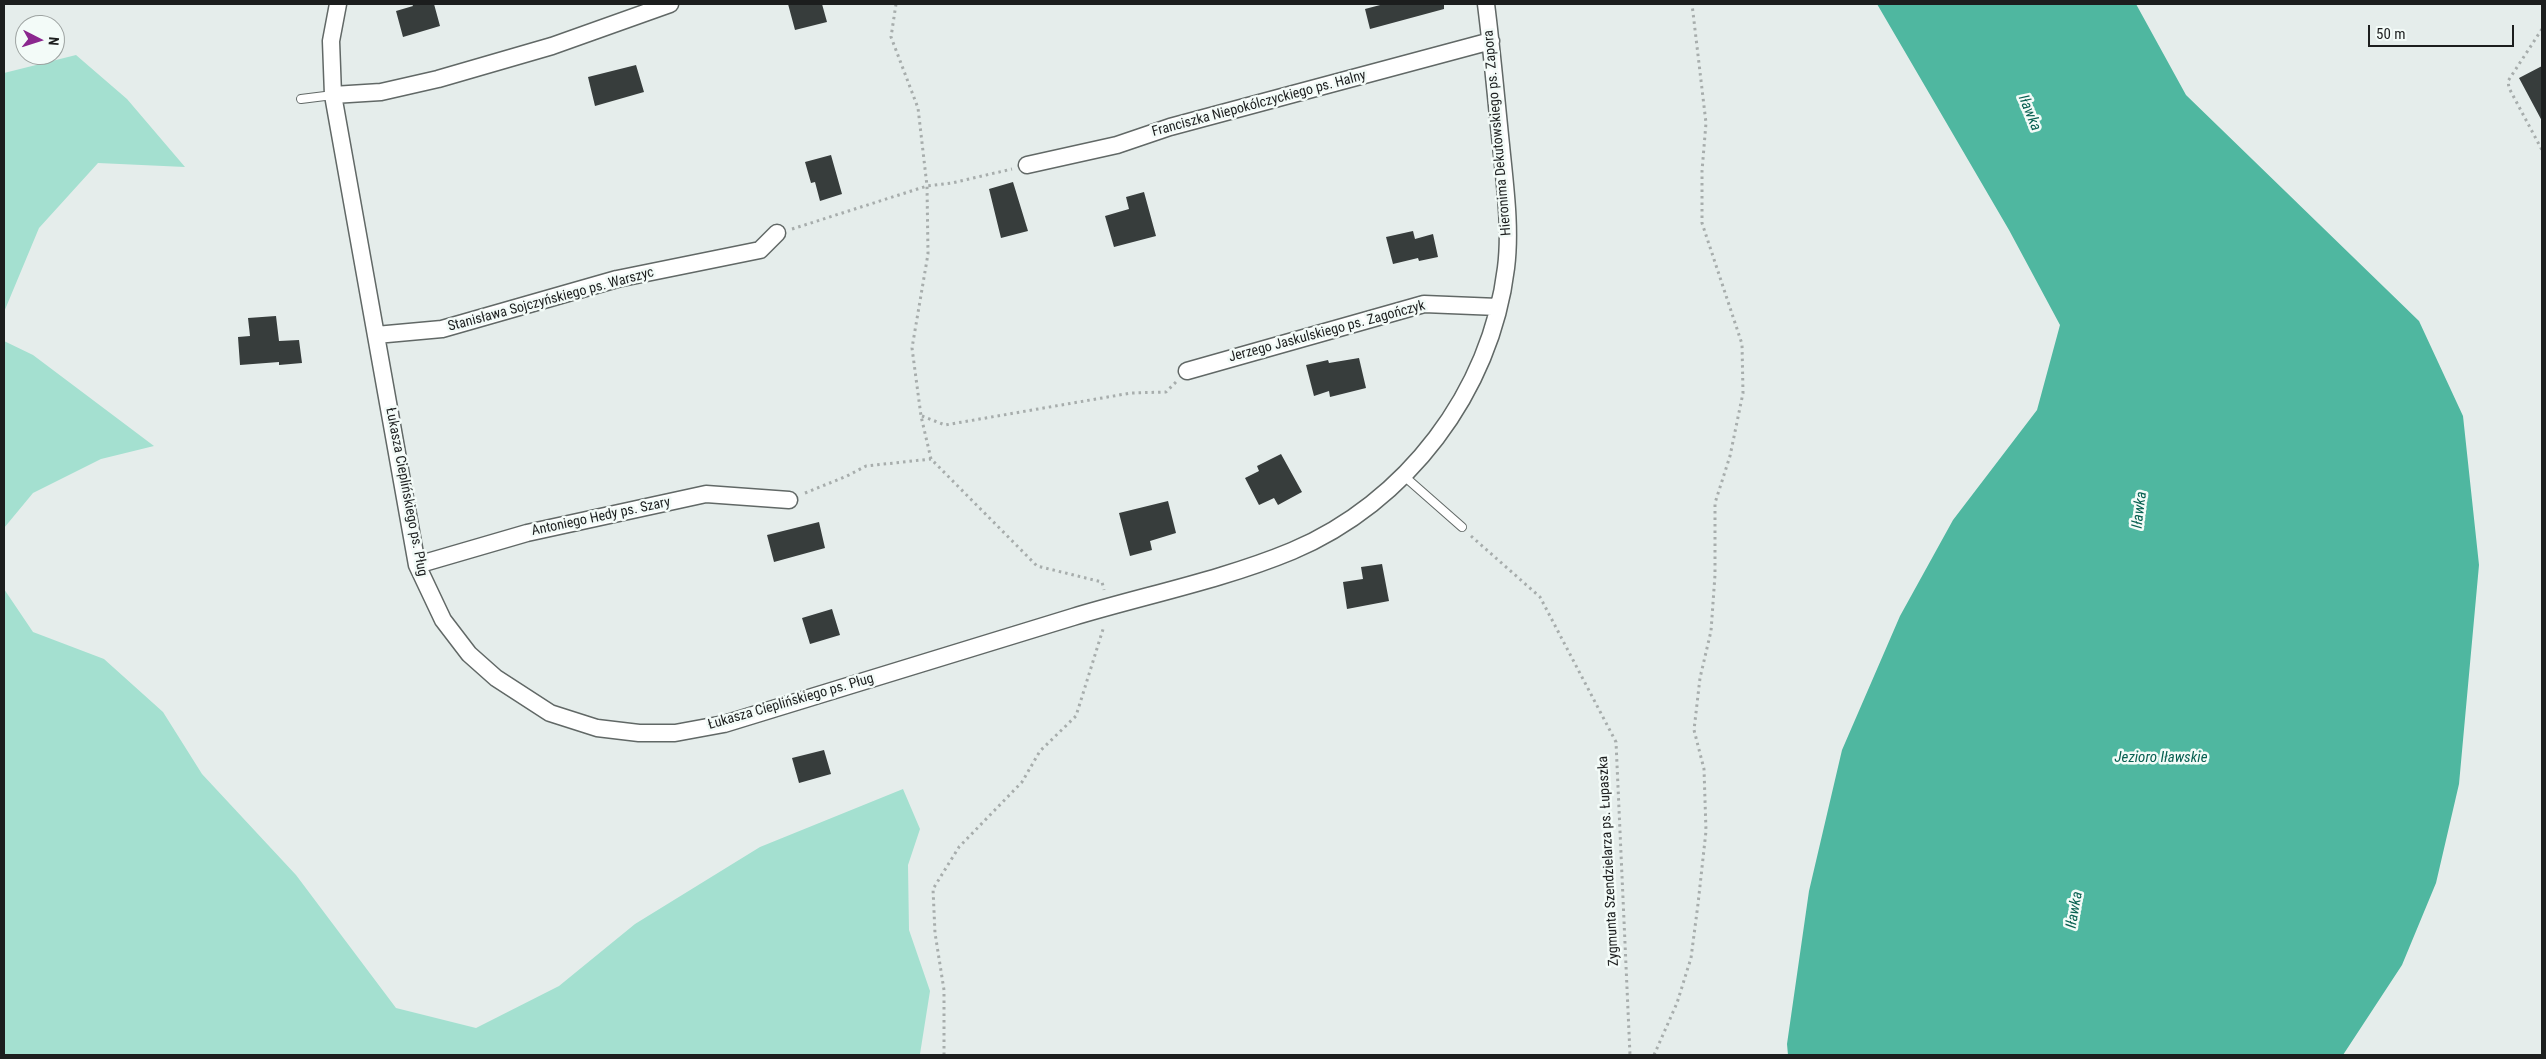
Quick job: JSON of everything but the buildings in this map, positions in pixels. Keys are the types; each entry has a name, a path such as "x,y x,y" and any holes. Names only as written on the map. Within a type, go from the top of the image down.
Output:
{"street":[{"name":"Łukasza Cieplińskiego ps. Pług","path":"338,4 331,41 332,95 417,565 443,620 469,654 496,678 550,713 598,728 639,733 675,733 724,724 1079,615"},
{"path":"332,95 381,92 438,79 552,46 670,4"},
{"name":"Hieronima Dekutowskiego ps. Zapora","path":"1079,615 1230,573 1294,550 1359,514 1404,476 1428,451 1456,410 1481,362 1498,306 1506,269 1508,226 1486,4"},
{"name":"Franciszka Niepokólczyckiego ps. Halny","path":"1027,165 1117,145 1170,126 1491,41"},
{"name":"Stanisława Sojczyńskiego ps. Warszyc","path":"376,334 442,329 617,279 760,250 777,233"},
{"name":"Jerzego Jaskulskiego ps. Zagończyk","path":"1186,371 1424,304 1498,306"},
{"name":"Antoniego Hedy ps. Szary","path":"417,565 527,533 706,494 789,500"}],"lane":[{"path":"301,99 332,95"},
{"path":"1404,476 1462,528"}],"path":[{"path":"896,4 891,37 918,108 927,186 928,254 912,348 921,416 931,458 1037,566 1102,582 1110,606 1076,716 1040,751 1022,782 959,846 933,888 935,933 944,990 944,1055"},
{"path":"1654,1055 1677,1003 1691,958 1706,832 1704,769 1694,730 1700,678 1711,631 1715,575 1715,503 1730,456 1743,393 1742,344 1702,223 1702,171 1706,123 1692,4"},
{"path":"2542,29 2508,81 2509,88 2542,150"},
{"path":"777,233 889,200 927,186 952,183 1027,165"},
{"path":"921,416 945,426 1131,393 1166,392 1186,371"},
{"path":"789,500 866,466 931,458"},
{"name":"Zygmunta Szendzielarza ps. Łupaszka","path":"1462,528 1540,597 1616,742 1630,1055"}],"shaded area":[{"path":"76,55 127,99 185,167 98,163 39,228 4,312 4,73 36,65 65,65 65,58"},
{"path":"4,341 33,355 154,446 101,459 33,493 4,528"},
{"path":"4,589 33,632 104,659 163,712 202,774 296,875 396,1008 476,1028 559,986 635,924 760,847 903,789 920,829 908,865 909,930 930,991 920,1054 4,1055"}],"water":[{"name":"Jezioro Iławskie","path":"1877,4 2136,4 2186,95 2419,321 2463,416 2479,565 2459,784 2436,883 2402,965 2343,1055 1788,1055 1787,1044 1809,891 1842,750 1900,616 1953,520 2037,410 2060,325 2009,230"}],"water label":[{"name":"Iławka","path":"2029,113"},
{"name":"Iławka","path":"2140,510"},
{"name":"Iławka","path":"2075,910"}]}
